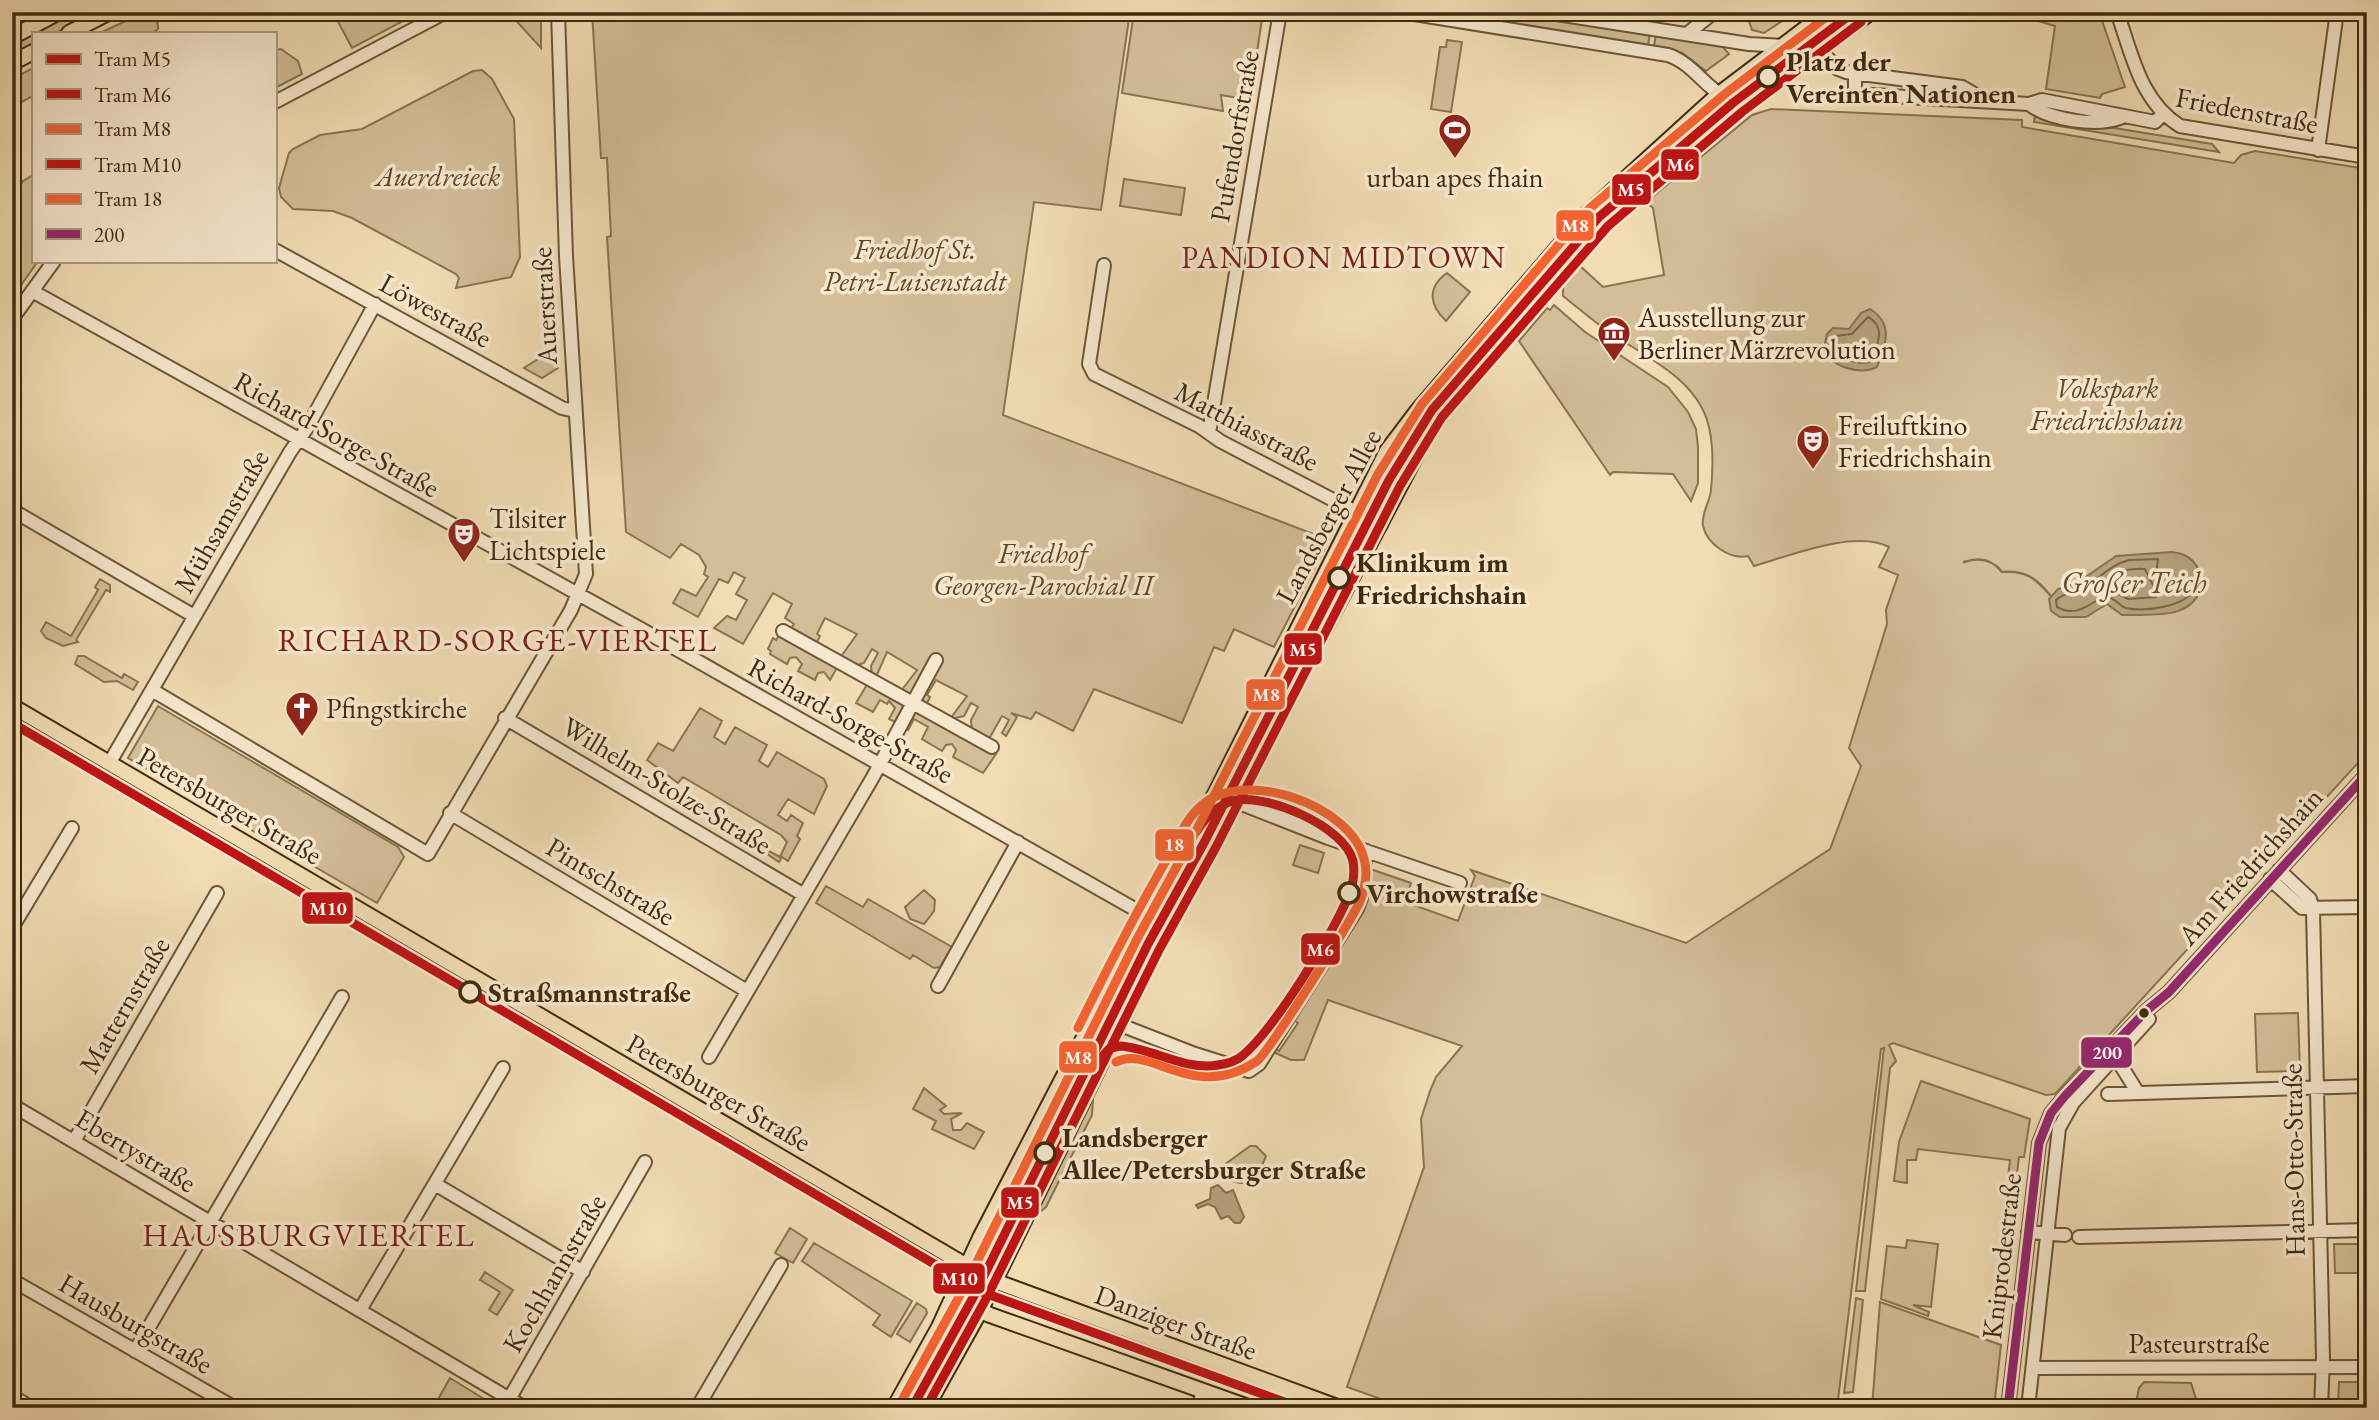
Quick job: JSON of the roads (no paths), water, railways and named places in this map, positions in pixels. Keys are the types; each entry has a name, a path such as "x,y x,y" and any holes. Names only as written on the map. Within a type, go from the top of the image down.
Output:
{"main road":[{"path":"12,37 59,12"},
{"path":"71,32 110,12"},
{"path":"1785,46 1827,12"},
{"path":"1757,97 1871,12"},
{"name":"Landsberger Allee","path":"894,1408 1081,1043 1233,762 1387,451 1400,432 1593,208 1719,94 1785,46"},
{"path":"12,63 32,53"},
{"name":"Landsberger Allee","path":"926,1408 995,1282 1168,928 1440,410 1594,231 1719,123 1757,97"},
{"name":"Petersburger Straße","path":"12,706 995,1282"},
{"name":"Danziger Straße","path":"995,1282 1340,1408"},
{"name":"Danziger Straße","path":"952,1298 980,1311 1251,1408"}],"street":[{"path":"276,101 446,12"},
{"name":"Auerstraße","path":"558,12 564,214 586,574 579,595"},
{"name":"Pufendorfstraße","path":"1209,433 1280,12"},
{"path":"1402,12 1469,18 1668,55 1692,68 1719,94 1734,102 1757,97"},
{"path":"1544,12 1764,46 1785,46"},
{"path":"1687,34 1714,12"},
{"path":"2117,12 2146,93 2163,114"},
{"path":"2318,150 2337,12"},
{"name":"Friedenstraße","path":"1821,51 1838,69 1855,74 1962,87 1983,99"},
{"name":"Friedenstraße","path":"1855,74 1854,94 1983,99 2029,104 2042,100 2107,111 2120,118 2155,122 2163,114 2188,129 2367,158"},
{"name":"Löwestraße","path":"276,251 562,408 575,411"},
{"path":"12,319 53,262"},
{"name":"Matthiasstraße","path":"1104,265 1090,370 1381,525"},
{"name":"Richard-Sorge-Straße","path":"32,291 579,595 1168,928"},
{"name":"Mühsamstraße","path":"110,762 375,304"},
{"path":"12,510 194,617"},
{"path":"152,690 428,854 579,595"},
{"path":"783,631 992,747"},
{"path":"709,1056 804,895 936,660"},
{"name":"Wilhelm-Stolze-Straße","path":"505,718 804,895"},
{"name":"Am Friedrichshain","path":"2057,1116 2119,1038 2169,992 2367,774"},
{"path":"1234,801 1460,883"},
{"name":"Pintschstraße","path":"450,813 747,991"},
{"path":"12,928 72,828"},
{"path":"938,986 1018,842"},
{"path":"1122,1025 1195,1054 1249,1070 1259,1064 1357,909 1365,890 1364,864 1367,851"},
{"path":"2274,875 2311,899 2313,910 2367,907"},
{"name":"Matternstraße","path":"74,1141 217,893"},
{"name":"Hans-Otto-Straße","path":"2313,910 2322,1408"},
{"name":"Am Friedrichshain","path":"2057,1116 2160,1007 2169,992"},
{"path":"135,1351 342,997"},
{"path":"2115,1056 2138,1093"},
{"path":"360,1310 503,1068"},
{"path":"2108,1094 2367,1086"},
{"name":"Ebertystraße","path":"12,1105 360,1310 507,1403 525,1408"},
{"name":"Kniprodestraße","path":"2008,1408 2039,1143 2057,1116"},
{"name":"Kniprodestraße","path":"2028,1408 2048,1233 2057,1116"},
{"name":"Kochhannstraße","path":"507,1403 645,1162"},
{"path":"435,1184 583,1272"},
{"path":"2079,1237 2367,1230"},
{"path":"2028,1232 2065,1235"},
{"path":"697,1408 782,1265"},
{"name":"Hausburgstraße","path":"12,1280 236,1408"},
{"name":"Pasteurstraße","path":"2032,1368 2367,1367"},
{"path":"1197,1408 1204,1391"},
{"path":"12,1396 32,1408"}],"water":[{"path":"1870,309 1882,321 1886,335 1877,367 1855,370 1839,365 1827,355 1824,348 1827,334 1833,328 1849,329 1861,313"},
{"name":"Großer Teich","path":"2172,552 2193,561 2199,570 2202,583 2198,595 2182,610 2122,615 2107,604 2086,617 2060,617 2051,611 2049,599 2058,589 2077,583 2116,556"},
{"path":"1218,1185 1226,1193 1233,1190 1244,1217 1240,1223 1235,1223 1228,1216 1221,1219 1215,1207 1208,1204 1198,1208 1196,1205 1210,1199 1211,1188"}],"waterway":[{"path":"1964,562 1985,560 2002,572 2024,574 2040,584 2050,595"}],"tram line":[{"name":"M8","path":"901,1402 964,1288 1137,939 1194,835 1378,474 1422,404 1590,208 1726,93 1833,12"},
{"name":"M5","path":"912,1408 975,1294 1148,944 1205,841 1389,480 1432,410 1599,217 1734,102 1854,12"},
{"name":"M6","path":"926,1408 986,1299 1159,950 1216,847 1400,486 1442,417 1608,226 1742,112 1861,22"},
{"name":"M10","path":"12,723 982,1292 1301,1408"},
{"name":"18","path":"1078,1028 1182,831 1201,806 1220,795 1242,790 1268,791 1318,808 1339,822 1355,840 1364,859 1366,875 1362,896 1310,984 1257,1061 1234,1073 1213,1077 1176,1071 1144,1060 1116,1062"},
{"name":"M6","path":"1098,1061 1109,1049 1120,1046 1193,1065 1221,1065 1240,1058 1255,1044 1285,1005 1316,957 1348,897 1354,870 1347,848 1320,824 1302,814 1263,802 1232,801 1211,813 1196,832"},
{"path":"939,1272 955,1277 969,1277 982,1271 993,1258"},
{"path":"992,1260 991,1285 1006,1301"},
{"path":"953,1326 964,1312 977,1304 1009,1303"}],"place":[{"name":"Platz der Vereinten Nationen","path":"1768,77"},
{"name":"urban apes fhain","path":"1455,160"},
{"name":"Ausstellung zur Berliner Märzrevolution","path":"1614,363"},
{"name":"Freiluftkino Friedrichshain","path":"1813,471"},
{"name":"Tilsiter Lichtspiele","path":"464,564"},
{"name":"Klinikum im Friedrichshain","path":"1339,578"},
{"name":"Pfingstkirche","path":"302,738"},
{"name":"Virchowstraße","path":"1349,893"},
{"name":"Straßmannstraße","path":"470,992"},
{"name":"Landsberger Allee/Petersburger Straße","path":"1045,1153"}],"district":[{"name":"PANDION MIDTOWN","path":"1344,258"},
{"name":"RICHARD-SORGE-VIERTEL","path":"498,640"},
{"name":"HAUSBURGVIERTEL","path":"309,1235"}],"park label":[{"name":"Auerdreieck","path":"438,176"},
{"name":"Friedhof St. Petri-Luisenstadt","path":"915,265"},
{"name":"Volkspark Friedrichshain","path":"2107,404"},
{"name":"Friedhof Georgen-Parochial II","path":"1043,569"}]}
